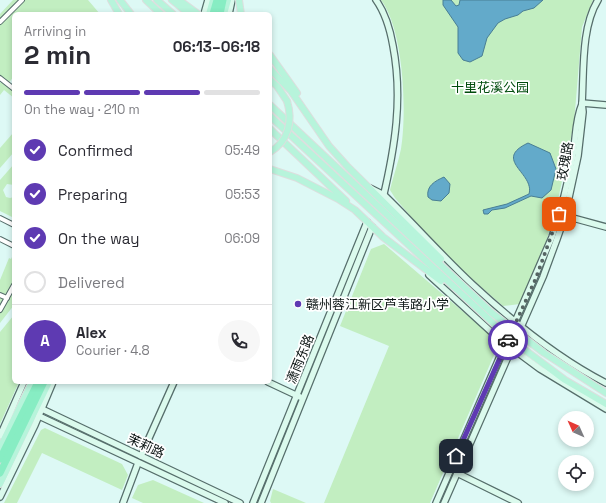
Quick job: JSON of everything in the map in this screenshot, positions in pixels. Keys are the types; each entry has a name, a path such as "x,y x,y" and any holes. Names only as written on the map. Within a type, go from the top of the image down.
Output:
{"highway":[{"path":"214,12 217,0"},
{"path":"220,12 223,0"},
{"path":"0,458 37,384"},
{"path":"0,473 43,384"}],"main road":[{"path":"110,0 117,12"},
{"path":"115,0 124,12"},
{"path":"120,0 129,12"},
{"path":"146,0 159,12"},
{"path":"158,0 171,12"},
{"path":"172,0 187,12"},
{"path":"179,0 195,12"},
{"path":"209,12 211,0"},
{"path":"225,12 228,0"},
{"path":"239,0 241,12"},
{"path":"272,58 285,75 310,118"},
{"path":"272,71 291,91 329,146 369,187 383,198 477,299"},
{"path":"272,82 277,86 287,101 291,120 288,130 279,145 272,150"},
{"path":"272,107 348,180 515,332 572,372 606,393"},
{"path":"272,118 471,304 507,341 565,380 606,404"},
{"path":"272,131 372,227 471,304"},
{"path":"272,170 310,184 355,210"},
{"path":"348,180 369,187"},
{"path":"0,448 31,384"},
{"path":"0,484 48,384"}],"street":[{"path":"0,22 22,0"},
{"path":"205,12 211,0"},
{"path":"229,12 232,0"},
{"path":"376,0 385,14 390,27 398,70 399,108 394,152 383,198 471,283 516,322 559,354 606,383"},
{"name":"玫瑰路","path":"515,332 521,326 543,277 562,215 573,156 579,112 582,103 587,31 591,14 598,0"},
{"path":"0,78 12,87"},
{"path":"582,103 606,105"},
{"path":"562,215 606,227"},
{"name":"玫瑰路","path":"515,332 516,322 562,215"},
{"path":"0,218 12,224"},
{"name":"潇雨东路","path":"261,503 367,222"},
{"name":"潇雨东路","path":"254,503 372,227"},
{"path":"0,239 12,245"},
{"path":"410,257 507,341"},
{"path":"0,310 12,289"},
{"path":"0,295 7,298"},
{"path":"436,503 507,341 515,332"},
{"path":"444,503 513,345 515,332"},
{"path":"513,345 540,369 606,409"},
{"path":"0,436 23,384"},
{"path":"0,497 39,416 52,384"},
{"path":"141,456 173,384"},
{"path":"272,384 300,397"},
{"name":"茉莉路","path":"42,409 240,503"},
{"name":"茉莉路","path":"39,416 224,503"},
{"path":"123,503 138,463"},
{"path":"457,473 518,503"}],"green space":[{"path":"13,0 88,0 98,12 12,12 12,79 8,84 12,88 12,96 4,90 0,95 0,83 3,80 0,78 0,14"},
{"name":"十里花溪公园","path":"381,0 593,0 582,27 574,123 557,205 545,245 520,304 503,306 443,254 395,198 390,190 401,149 404,114 402,72 395,31 389,13"},
{"path":"12,134 12,154 0,168 0,148"},
{"path":"12,166 12,185 7,184 3,190 6,197 12,198 12,217 0,211 0,180"},
{"path":"384,244 488,333 494,355 430,503 324,503 389,346 340,326 371,249"},
{"path":"12,257 12,308 0,323 0,280 9,258 11,259"},
{"path":"12,317 12,384 18,384 0,424 0,332"},
{"path":"45,428 122,464 128,475 122,490 42,453 17,503 4,503 41,430"},
{"path":"153,480 204,503 143,503 132,498 138,485"},
{"path":"273,489 306,503 271,503 270,501"}],"water":[{"path":"443,0 451,0 456,6 459,5 460,0 543,0 534,8 523,11 518,15 498,23 487,38 482,56 470,62 463,60 458,53 458,27 443,5"},
{"path":"528,143 550,153 556,169 551,190 542,198 531,196 505,208 492,210 488,214 484,214 483,210 507,204 529,194 529,186 514,161 514,155 518,149"},
{"path":"444,177 450,184 449,193 441,201 432,200 428,197 428,190 434,182"}],"way so far":[{"path":"508,340 536,278 559,214"}],"place":[{"name":"赣州蓉江新区芦苇路小学","path":"298,304"}],"route":[{"path":"456,456 508,340"}]}
